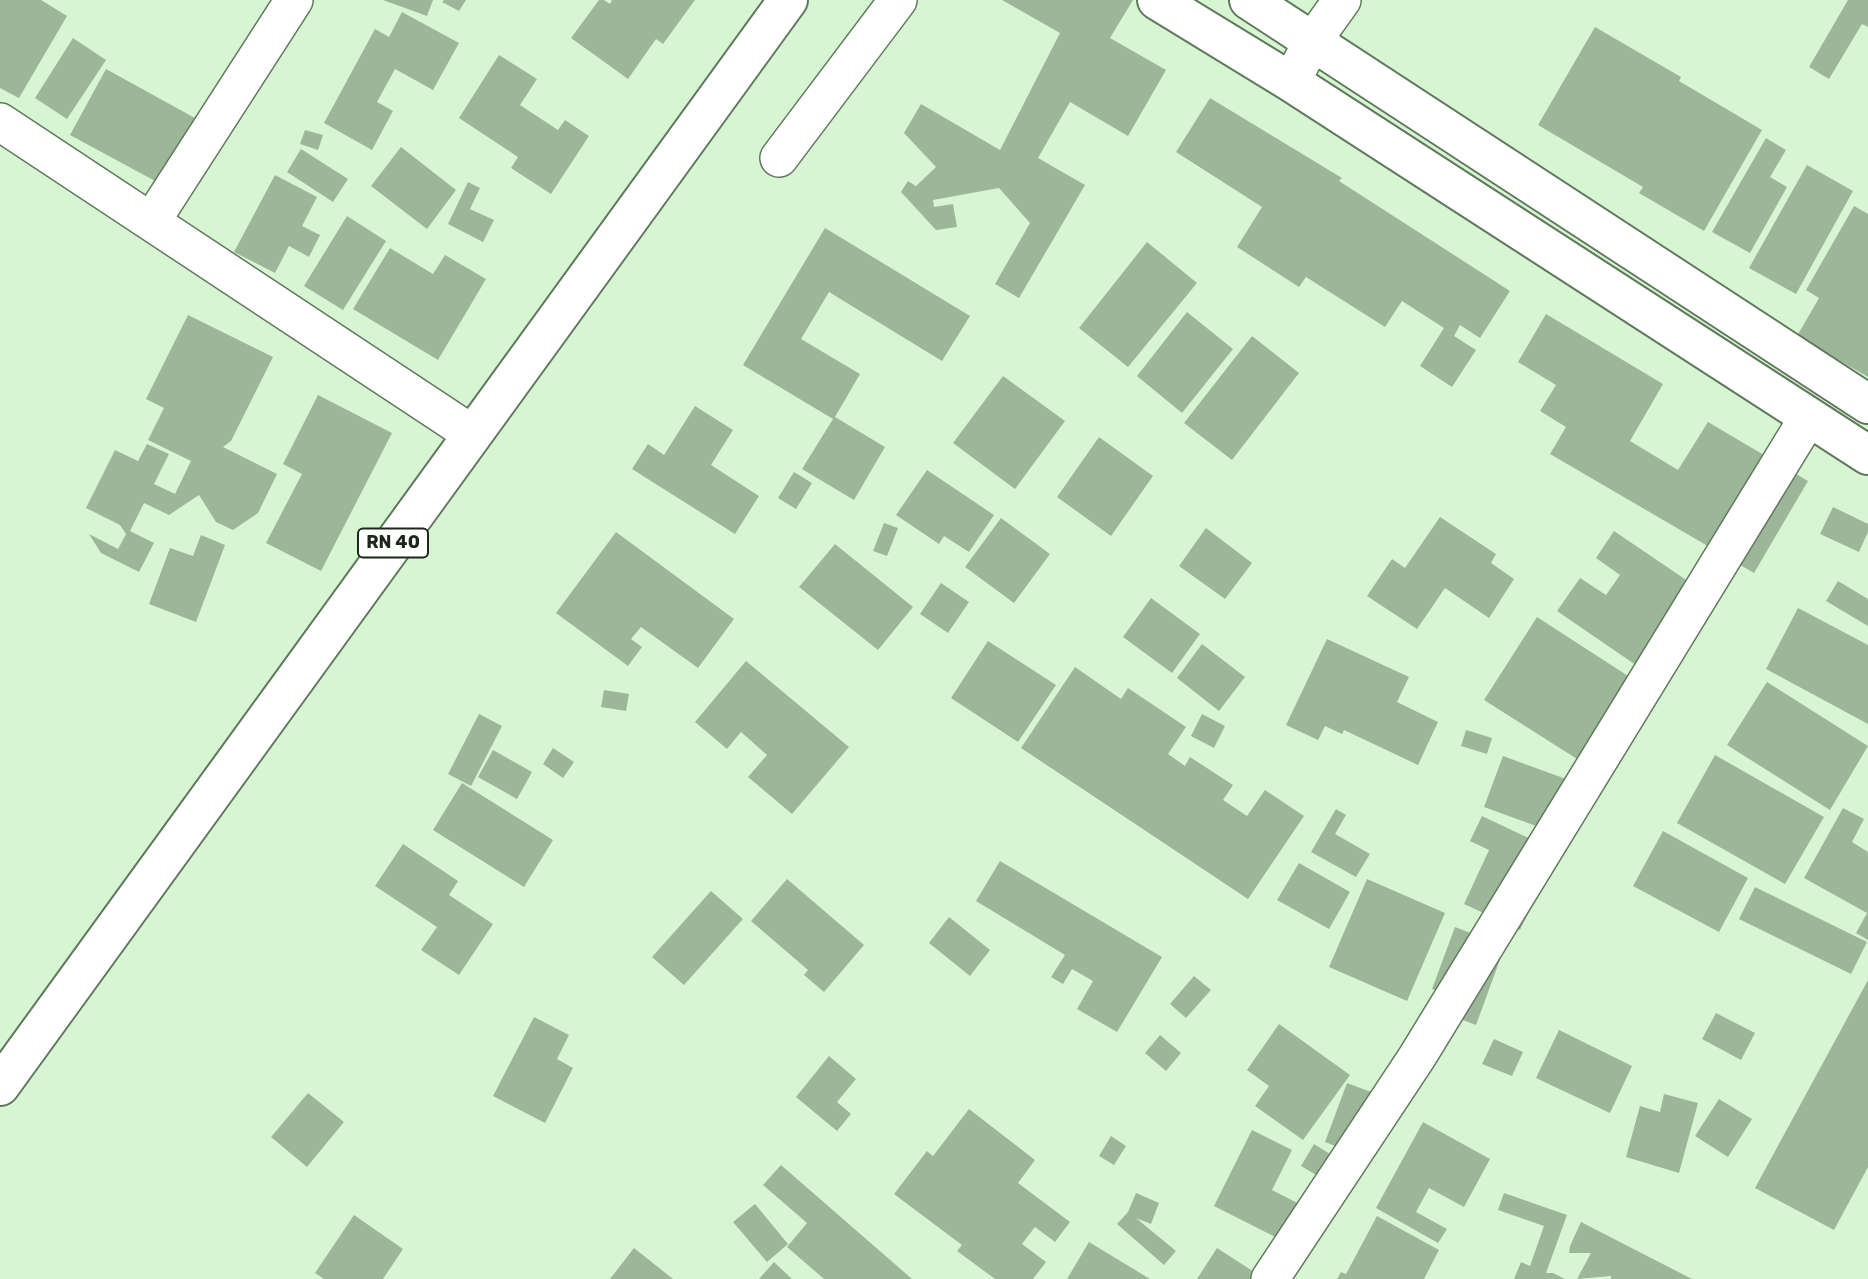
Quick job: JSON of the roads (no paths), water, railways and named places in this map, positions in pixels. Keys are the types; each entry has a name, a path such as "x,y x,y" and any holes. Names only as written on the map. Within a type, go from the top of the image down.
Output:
{"main road":[{"name":"RN 40","path":"0,1086 788,0"},
{"path":"1157,0 1291,82 1868,456"},
{"path":"1249,0 1868,404"}],"street":[{"path":"151,222 294,0"},
{"path":"779,158 898,0"},
{"path":"1291,82 1312,42 1342,0"},
{"path":"0,122 472,434"},
{"path":"1270,1279 1417,1058 1808,418"}]}
